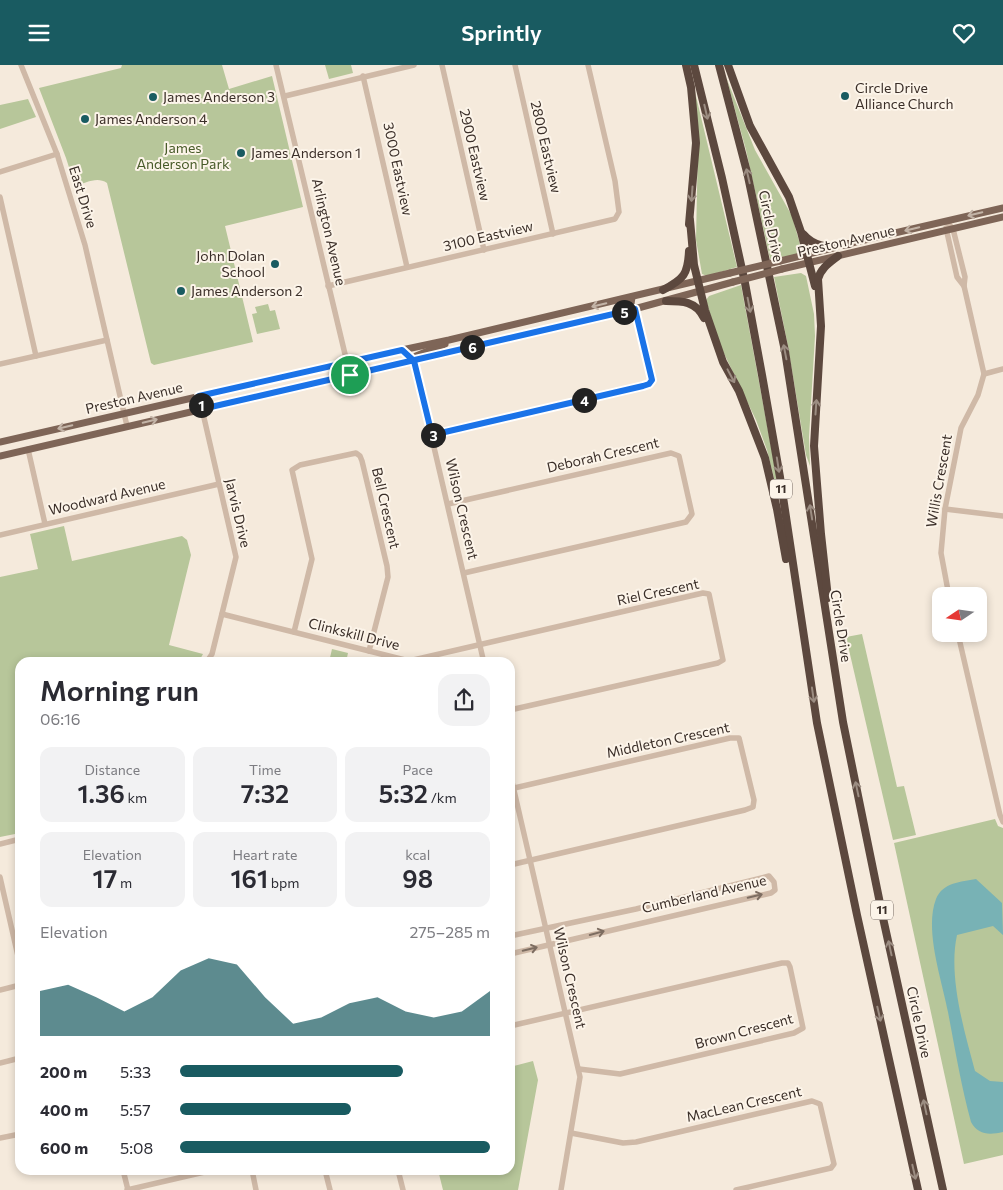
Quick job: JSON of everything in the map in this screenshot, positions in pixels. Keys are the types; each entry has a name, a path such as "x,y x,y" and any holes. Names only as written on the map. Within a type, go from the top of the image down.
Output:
{"highway":[{"path":"663,290 679,282 688,265 696,143 691,87 686,65"},
{"name":"11","path":"694,65 722,178 745,283 762,375 817,723 845,861 918,1190"},
{"name":"Circle Drive","path":"719,65 747,172 785,351 847,742 944,1190"},
{"path":"728,65 750,126 789,197 801,232 820,308"},
{"path":"690,220 692,250 698,281 712,332 723,362 739,391 764,458 777,509 809,673"},
{"path":"801,232 814,244 849,244"},
{"path":"834,664 819,517 814,446 821,326 818,287 820,273 824,267 838,256"},
{"path":"666,301 682,301 695,306 701,312 712,332"}],"main road":[{"name":"Preston Avenue","path":"0,442 449,340 1003,208"},
{"name":"Preston Avenue","path":"0,456 635,309 782,269 1003,217"},
{"name":"Preston Avenue","path":"608,315 632,304 632,297"},
{"name":"Preston Avenue","path":"414,361 416,356 442,346 449,340"},
{"path":"402,350 414,361"}],"street":[{"name":"East Drive","path":"21,65 57,154 85,245 126,427"},
{"name":"Arlington Avenue","path":"276,65 285,96 350,375"},
{"path":"285,96 414,65"},
{"name":"2900 Eastview","path":"442,65 484,250"},
{"name":"2800 Eastview","path":"514,65 553,234"},
{"name":"3100 Eastview","path":"328,286 615,219 619,212 615,181 588,65"},
{"name":"3000 Eastview","path":"364,76 407,267"},
{"path":"0,172 57,154"},
{"path":"0,197 36,356"},
{"path":"946,221 950,230 957,277 964,286 984,374 1003,369"},
{"path":"432,435 649,384 652,380 635,309"},
{"path":"0,364 107,340"},
{"name":"Wilson Crescent","path":"414,361 483,657"},
{"name":"Willis Crescent","path":"947,587 941,553 945,509 961,428 978,395 984,374"},
{"name":"Jarvis Drive","path":"199,396 236,557 210,657"},
{"path":"28,449 45,524"},
{"name":"Bell Crescent","path":"294,632 312,559 292,470 297,466 356,453 360,455 362,461 388,577 369,651"},
{"name":"Deborah Crescent","path":"448,504 671,453 679,456 692,514 686,522 464,573"},
{"name":"Woodward Avenue","path":"0,535 219,484"},
{"path":"945,509 1003,516"},
{"name":"Riel Crescent","path":"480,645 703,593 709,594 723,660 718,663 515,709"},
{"name":"Clinkskill Drive","path":"222,614 391,657"},
{"path":"960,643 1001,821 1003,822"},
{"name":"Clinkskill Drive","path":"430,657 480,645"},
{"name":"Middleton Crescent","path":"515,788 730,738 739,738 742,744 754,800 753,807 745,810 530,860"},
{"name":"Wilson Crescent","path":"515,801 579,1069 580,1081 561,1190"},
{"path":"0,844 15,840"},
{"path":"515,864 530,860"},
{"name":"Cumberland Avenue","path":"515,935 636,909 769,876 774,882 776,890 771,893 515,953"},
{"path":"0,877 15,943"},
{"name":"Brown Crescent","path":"566,1013 788,963 802,1019 803,1028 794,1033 620,1074 579,1069"},
{"path":"0,990 15,986"},
{"path":"515,1025 566,1013"},
{"path":"0,1063 15,1060"},
{"name":"MacLean Crescent","path":"571,1133 623,1143 636,1142 812,1101 820,1104 834,1164 832,1168 736,1190"},
{"path":"0,1139 15,1135"},
{"path":"124,1175 127,1190 192,1175"},
{"path":"253,1175 256,1190"},
{"path":"326,1175 330,1190"},
{"path":"399,1175 402,1190"}],"green space":[{"name":"James Anderson Park","path":"122,65 222,65 229,89 272,76 303,207 225,226 253,342 154,365 151,363 107,183 95,180 75,186 39,88 121,68"},
{"path":"325,65 351,65 353,73 329,79"},
{"path":"726,77 755,150 792,216 801,248 795,255 770,259 746,150"},
{"path":"695,92 737,267 707,276 702,274 696,240 698,141"},
{"path":"28,99 36,117 0,129 0,105"},
{"path":"801,273 806,276 814,314 815,336 809,437 810,466 806,455 788,346 774,277"},
{"path":"741,285 778,484 775,482 767,450 756,420 718,341 706,300 709,296"},
{"path":"268,304 270,311 275,310 280,329 257,334 252,314 257,313 255,307"},
{"path":"64,526 72,561 182,536 187,540 191,555 169,645 203,654 201,657 15,657 15,834 0,837 0,577 38,569 30,534"},
{"path":"862,634 897,787 904,786 916,835 893,840 846,637"},
{"path":"332,649 348,653 347,657 330,657"},
{"path":"995,819 998,826 1003,828 1003,1155 964,1164 894,843"},
{"path":"533,1061 538,1080 518,1190 443,1190 439,1175 515,1175 515,1066"}],"water":[{"path":"976,879 1002,903 1003,935 993,926 957,935 954,968 958,1003 975,1071 990,1081 1003,1082 1003,1132 993,1134 981,1132 971,1122 935,955 932,925 933,911 939,893 953,884"}],"place":[{"name":"Circle Drive Alliance Church","path":"845,96"},
{"name":"James Anderson 3","path":"153,97"},
{"name":"James Anderson 4","path":"85,119"},
{"name":"James Anderson 1","path":"241,153"},
{"name":"John Dolan School","path":"275,264"},
{"name":"James Anderson 2","path":"181,291"}],"route":[{"path":"350,375 202,409 199,396 402,350 414,361 432,435 643,386 649,384 652,380 635,309 458,351 414,361 350,375"}]}
